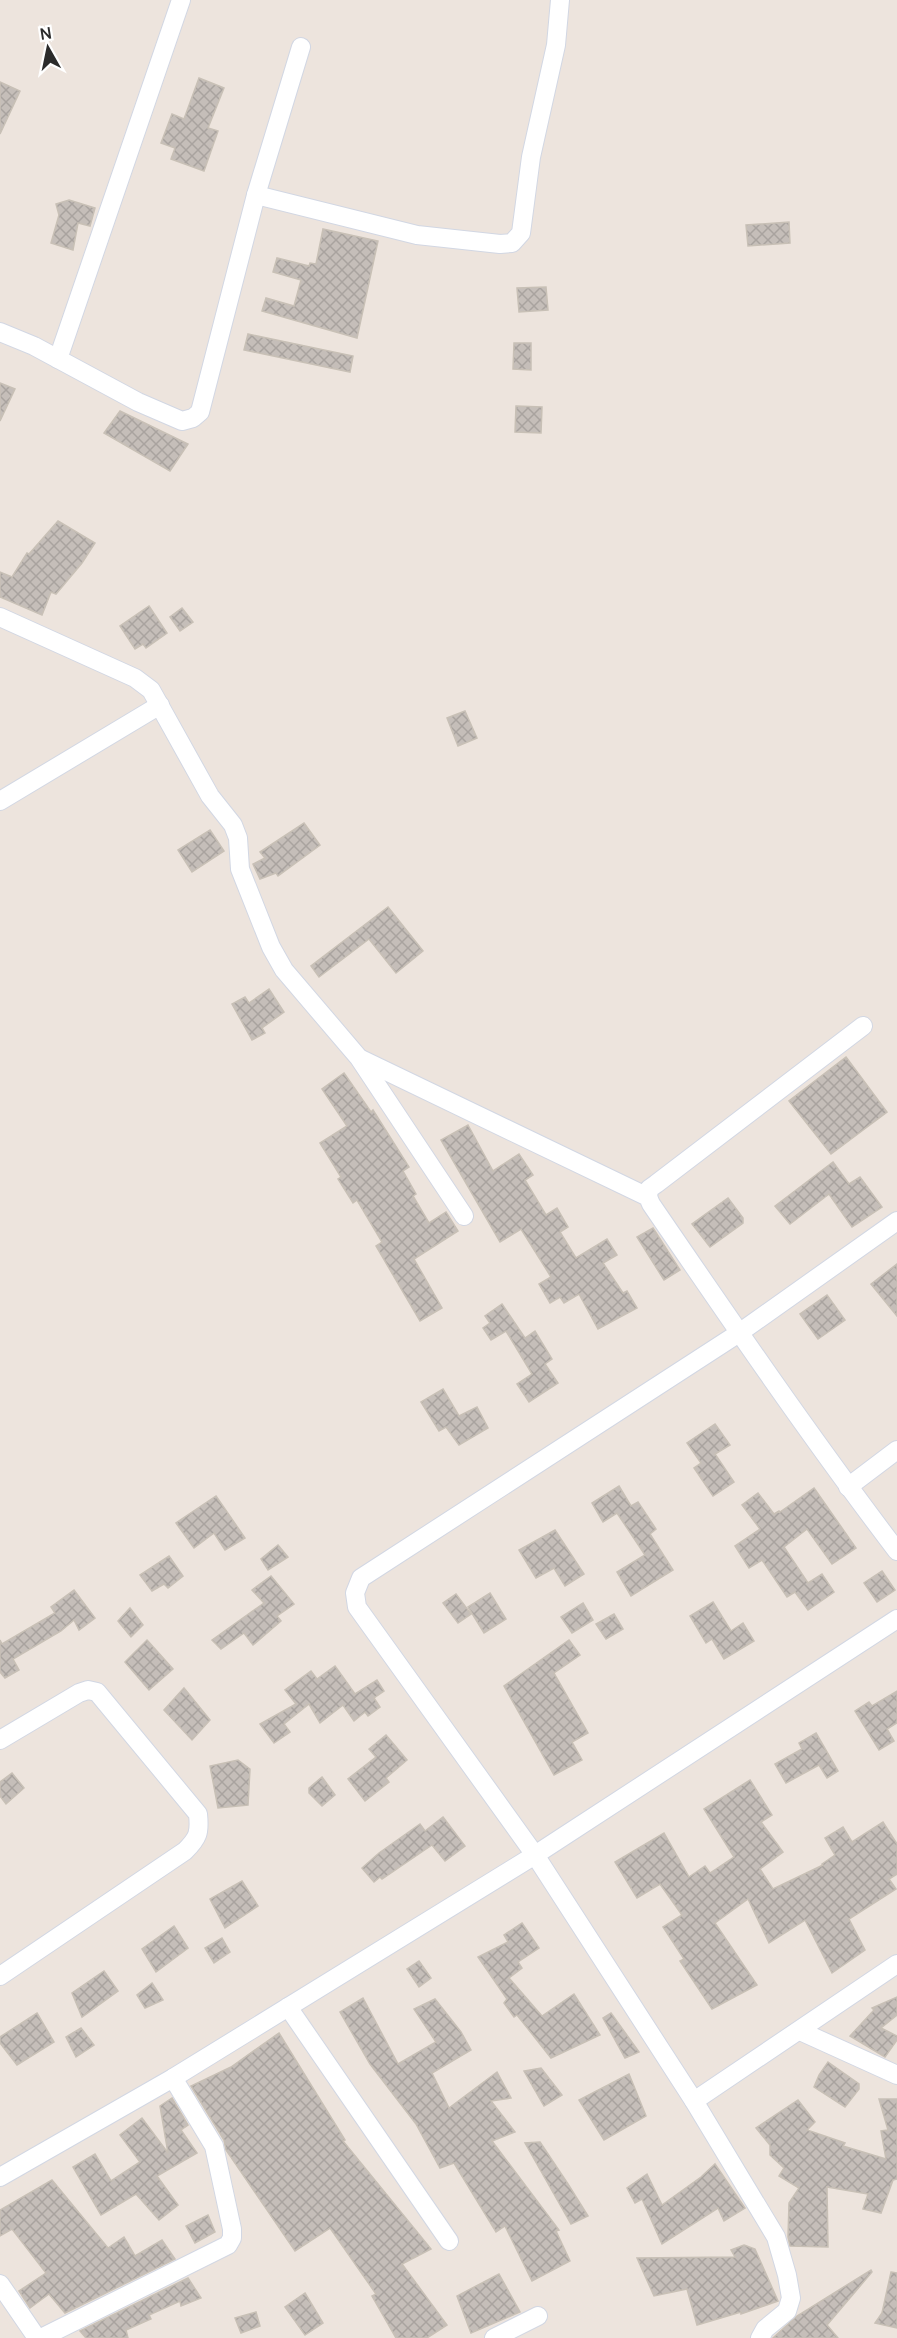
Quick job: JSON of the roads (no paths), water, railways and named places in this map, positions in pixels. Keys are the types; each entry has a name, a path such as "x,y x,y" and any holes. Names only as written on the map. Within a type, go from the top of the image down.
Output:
{"street":[{"path":"58,359 182,0"},
{"path":"256,195 417,235 500,244 512,243 522,233 531,157 556,45 560,0"},
{"path":"0,332 58,359 138,402 182,421 194,418 200,412 256,195 301,47"},
{"path":"0,617 135,678 151,690 210,796 234,825 240,852 240,869 275,955 284,970 359,1058 464,1216"},
{"path":"0,801 160,705"},
{"path":"863,1026 649,1189 648,1197 739,1333 848,1487 897,1551"},
{"path":"359,1058 648,1197"},
{"path":"760,2338 765,2329 787,2311 790,2298 787,2275 776,2237 694,2101 535,1856 357,1607 355,1593 361,1578 739,1333 897,1221"},
{"path":"848,1487 897,1450"},
{"path":"0,2177 173,2078 535,1856 897,1619"},
{"path":"0,1740 73,1696 88,1690 97,1692 198,1814 199,1827 196,1840 185,1851 0,1976"},
{"path":"694,2101 897,1964"},
{"path":"288,2007 449,2241"},
{"path":"800,2031 897,2075"},
{"path":"0,2284 46,2337 228,2245 232,2238 232,2229 214,2146 173,2078"},
{"path":"494,2338 538,2316"}]}
